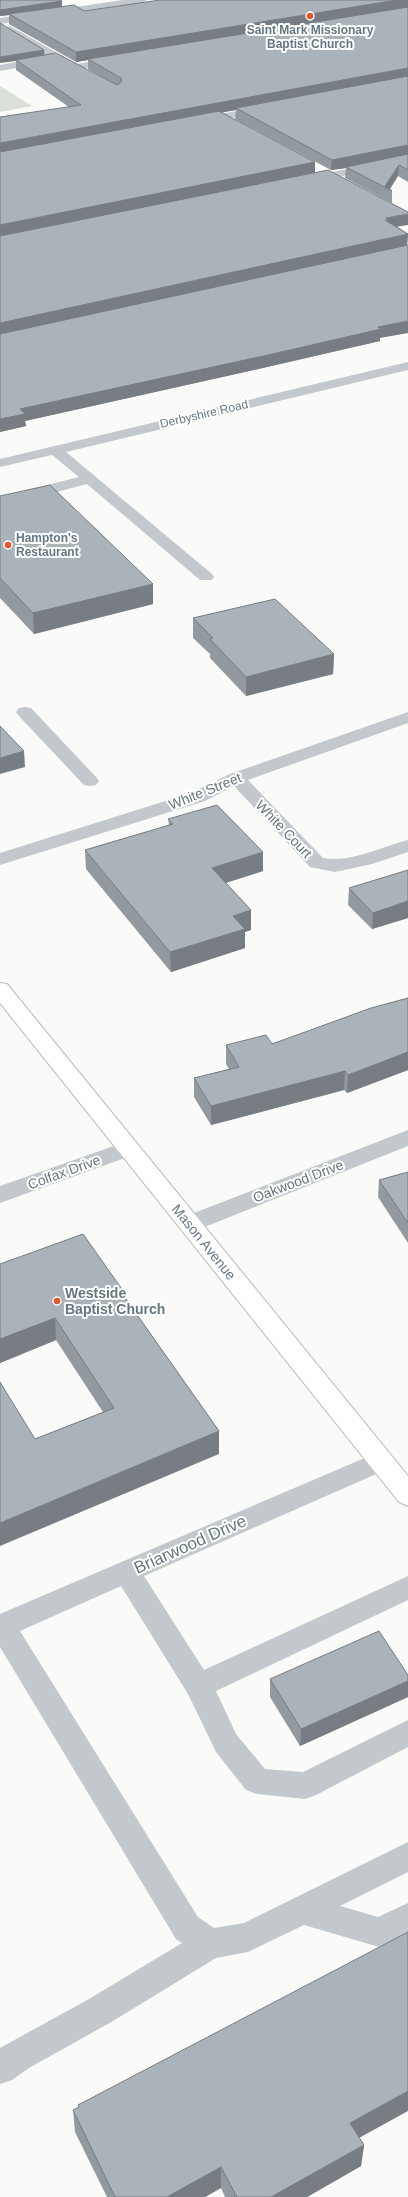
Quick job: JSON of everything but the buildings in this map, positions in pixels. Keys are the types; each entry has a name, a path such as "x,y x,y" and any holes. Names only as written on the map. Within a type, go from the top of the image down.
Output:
{"main road":[{"name":"Mason Avenue","path":"0,989 408,1495"}],"street":[{"path":"0,23 142,0"},
{"path":"0,23 87,74"},
{"path":"0,68 59,58"},
{"path":"74,67 128,58"},
{"path":"190,122 275,107"},
{"path":"221,117 234,124"},
{"path":"299,182 408,160"},
{"path":"316,168 343,183"},
{"name":"Derbyshire Road","path":"0,463 408,366"},
{"path":"55,450 206,577"},
{"path":"0,502 90,479"},
{"path":"25,712 90,781"},
{"name":"White Street","path":"0,859 198,797 236,778 408,716"},
{"name":"White Court","path":"236,778 317,863 335,866 365,860 408,846"},
{"name":"Oakwood Drive","path":"189,1224 408,1138"},
{"name":"Colfax Drive","path":"0,1195 128,1148"},
{"name":"Briarwood Drive","path":"1,1627 381,1461"},
{"path":"128,1572 199,1686 226,1743 257,1781 305,1786 408,1733"},
{"path":"199,1686 408,1587"},
{"path":"1,1627 187,1928 210,1944"},
{"path":"0,2068 17,2056 101,2010 210,1944 248,1938 408,1856"},
{"path":"303,1910 379,1932 408,1918"}],"shaded area":[{"path":"0,86 32,106 0,112"}],"place":[{"name":"Saint Mark Missionary Baptist Church","path":"310,16"},
{"name":"Hampton's Restaurant","path":"8,545"},
{"name":"Westside Baptist Church","path":"57,1301"}]}
